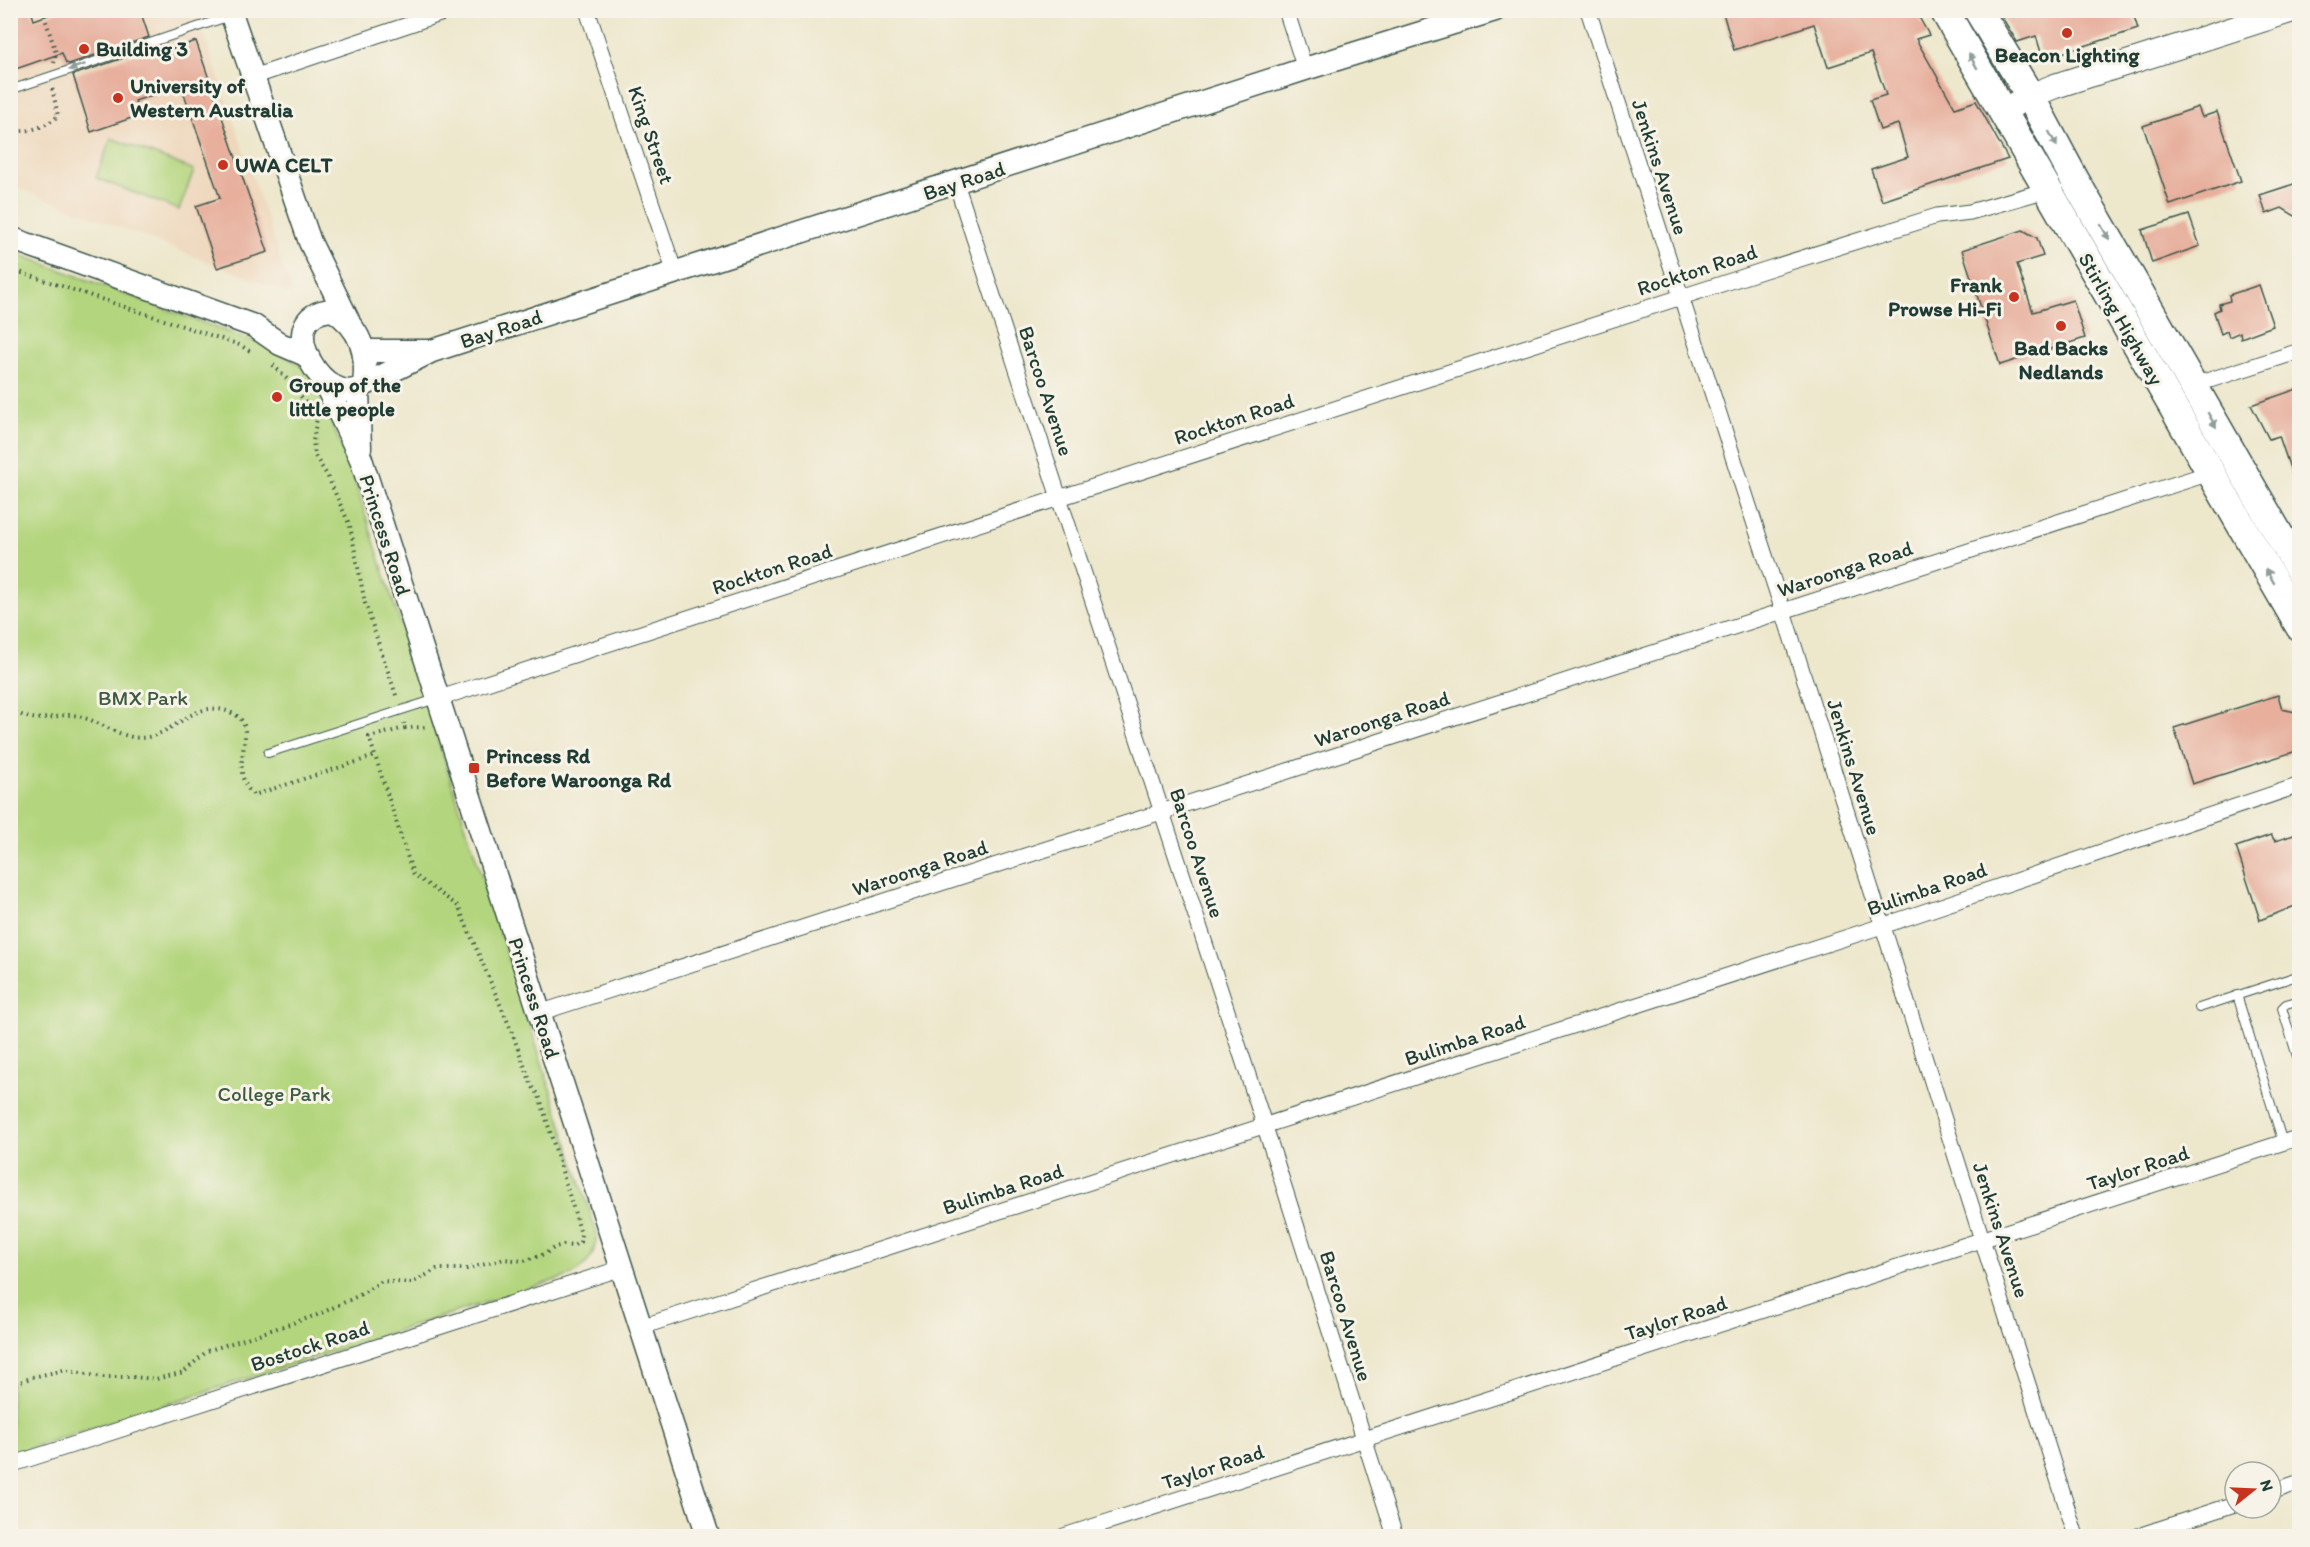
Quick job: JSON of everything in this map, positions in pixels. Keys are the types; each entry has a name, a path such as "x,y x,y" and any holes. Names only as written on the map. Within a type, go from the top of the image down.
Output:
{"highway":[{"name":"Stirling Highway","path":"1944,10 2300,627"},
{"name":"Stirling Highway","path":"1978,10 2030,96 2076,182 2300,571"}],"main road":[{"path":"2002,111 2030,96 2061,84 2293,10"}],"street":[{"path":"253,77 452,10"},
{"name":"King Street","path":"587,10 675,273"},
{"path":"1286,10 1305,69"},
{"name":"Bay Road","path":"361,388 432,351 1305,69 1495,10"},
{"name":"Jenkins Avenue","path":"1588,10 1783,611 2076,1536"},
{"path":"231,13 310,242 364,351 366,366 361,388 342,391 324,381 308,356 302,337 314,316 310,242"},
{"name":"Barcoo Avenue","path":"956,183 1265,1127 1395,1536"},
{"name":"Rockton Road","path":"437,699 1937,216 1970,212 2047,190"},
{"path":"10,238 254,326 280,344 308,356"},
{"path":"254,326 283,326 333,310 348,320"},
{"name":"Bay Road","path":"364,351 432,351"},
{"path":"2165,394 2300,351"},
{"name":"Princess Road","path":"324,381 360,459 622,1268 706,1536"},
{"name":"Princess Road","path":"360,459 361,388"},
{"name":"Waroonga Road","path":"538,1013 2238,464"},
{"name":"Bulimba Road","path":"641,1328 1882,926 2300,785"},
{"name":"Taylor Road","path":"1064,1536 2300,1137"},
{"name":"Bostock Road","path":"10,1464 622,1268"},
{"path":"2283,1488 2300,1482"},
{"path":"2138,1536 2223,1508"}],"lane":[{"path":"10,90 231,13"},
{"path":"268,753 437,699"},
{"path":"2199,1008 2300,975"},
{"path":"2236,995 2283,1143"},
{"path":"2300,1000 2286,1004 2282,1008 2300,1066"}],"path":[{"path":"10,129 17,132 46,125 57,116 51,76 56,53 44,15 55,10"},
{"path":"10,269 240,345 257,355"},
{"path":"266,360 289,381 317,418 313,441 315,456 327,475 350,526 365,603 389,671 405,728"},
{"path":"10,710 33,719 76,715 101,723 125,736 146,738 168,730 190,713 209,708 234,713 243,724 246,737 240,764 242,779 246,788 254,795 375,756"},
{"path":"10,1386 33,1377 64,1370 104,1377 156,1379 184,1372 207,1351 317,1315 358,1296 382,1281 412,1283 437,1269 467,1269 504,1259 524,1261 545,1254 555,1247 573,1246 579,1242 581,1234 539,1095 532,1086 463,912 458,906 412,874 369,737 405,728 434,727"}],"shaded area":[{"name":"University of Western Australia","path":"10,11 196,11 293,295 11,185"}],"green space":[{"path":"111,138 194,170 179,210 96,178"},
{"name":"College Park","path":"10,251 271,348 304,367 314,380 352,473 597,1234 590,1258 572,1275 11,1454"}],"building":[{"path":"10,10 31,10 34,20 62,10 140,10 149,37 69,64 66,63 62,53 10,71"},
{"path":"1722,10 1915,10 1929,35 1916,39 1955,108 1976,101 2008,159 1882,201 1871,169 1908,157 1898,124 1880,130 1870,100 1886,95 1871,53 1828,67 1814,24 1734,50"},
{"name":"Beacon Lighting","path":"2000,10 2132,10 2138,29 2043,59 2036,36 2017,42"},
{"name":"UWA CELT","path":"196,41 268,252 217,268 196,206 220,198 181,85 135,101 140,115 91,132 73,75 153,48 155,55"},
{"path":"2198,107 2202,117 2217,112 2241,181 2170,205 2143,126"},
{"path":"2300,182 2300,219 2282,208 2266,214 2260,195"},
{"path":"2189,215 2200,246 2152,263 2142,230"},
{"path":"2023,230 2037,238 2043,256 2017,264 2033,312 2073,300 2085,338 2000,365 1962,250"},
{"path":"2259,285 2273,326 2241,338 2240,332 2229,337 2227,331 2221,334 2214,312 2220,309 2219,304 2230,301 2229,295"},
{"path":"2300,388 2300,488 2297,489 2279,436 2269,439 2251,405"},
{"path":"2278,695 2282,709 2300,713 2300,750 2192,784 2174,728"},
{"path":"2300,833 2300,904 2260,920 2236,847 2271,835 2275,841"}],"place":[{"name":"Beacon Lighting","path":"2067,33"},
{"name":"Building 3","path":"84,49"},
{"name":"University of Western Australia","path":"118,98"},
{"name":"UWA CELT","path":"223,165"},
{"name":"Frank Prowse Hi-Fi","path":"2014,297"},
{"name":"Bad Backs Nedlands","path":"2061,326"},
{"name":"Group of the little people","path":"277,397"},
{"name":"Princess Rd Before Waroonga Rd","path":"474,768"}],"park label":[{"name":"BMX Park","path":"143,698"}]}
